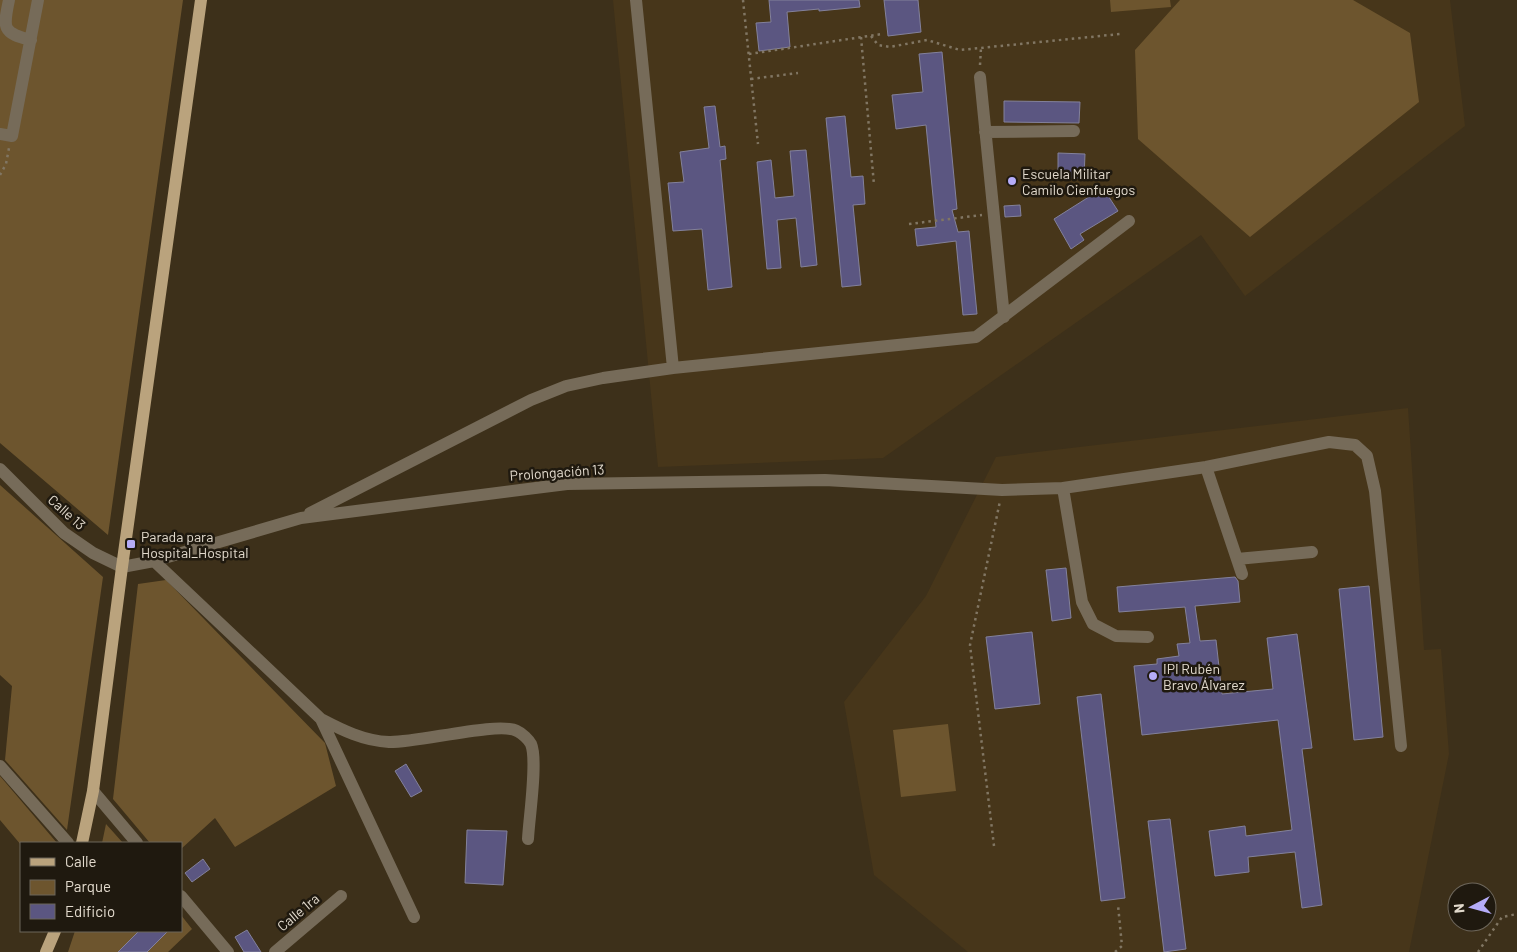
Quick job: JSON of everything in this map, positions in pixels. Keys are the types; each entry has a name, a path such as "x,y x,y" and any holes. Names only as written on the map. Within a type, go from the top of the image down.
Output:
{"main road":[{"path":"82,842 93,791 122,567 202,0"},
{"path":"47,951 55,932"}],"street":[{"path":"9,0 6,25 8,32 31,40"},
{"path":"6,135 31,40 38,0"},
{"path":"636,0 673,368"},
{"path":"980,77 1004,316"},
{"path":"985,132 1074,131"},
{"path":"301,518 531,400 566,386 603,378 673,368 976,337 1129,221"},
{"name":"Prolongación 13","path":"122,567 154,561 301,518 567,484 825,480 1002,490 1063,488 1206,467 1329,442 1355,445 1367,456 1375,491 1402,746"},
{"path":"1206,467 1242,574"},
{"name":"Calle 13","path":"0,469 64,533 93,553 122,567"},
{"path":"1063,488 1082,602 1093,624 1116,636 1148,637"},
{"path":"1236,559 1312,552"},
{"path":"154,561 320,720 354,736 388,742 497,728 517,730 530,742 534,756 528,838"},
{"path":"320,720 414,917"},
{"path":"0,766 67,842"},
{"path":"93,791 136,842"},
{"name":"Calle 1ra","path":"274,952 341,896"},
{"path":"182,897 228,952"}],"path":[{"path":"743,0 758,144"},
{"path":"749,54 882,34"},
{"path":"871,36 878,45 890,47 927,40 960,50 1120,34"},
{"path":"861,37 874,185"},
{"path":"980,77 981,48"},
{"path":"751,79 798,74"},
{"path":"0,175 6,164 6,135"},
{"path":"910,224 993,214"},
{"path":"994,846 970,645 1002,490"},
{"path":"1115,952 1122,946 1118,905"},
{"path":"1478,952 1502,917 1517,914"}],"shaded area":[{"name":"Escuela Militar Camilo Cienfuegos","path":"613,0 1450,0 1465,126 1245,296 1201,235 883,458 658,467"},
{"name":"IPI Rubén Bravo Álvarez","path":"1408,408 1424,650 1441,649 1449,754 1409,952 968,952 874,875 844,702 926,596 996,457"}],"green space":[{"path":"0,0 183,0 108,535 0,443"},
{"path":"1110,0 1170,0 1171,7 1111,12"},
{"path":"1180,0 1353,0 1410,33 1419,102 1250,237 1138,139 1135,50"},
{"path":"0,485 103,577 67,830 5,760 12,686 0,675"},
{"path":"166,580 325,743 336,786 235,847 215,818 182,848 182,842 149,842 113,799 138,584"},
{"path":"948,724 956,791 901,797 893,730"},
{"path":"0,776 56,842 20,842 20,844 0,820"},
{"path":"106,824 122,842 102,842"},
{"path":"182,916 192,929 168,952 68,952 75,932 182,932"}],"building":[{"path":"769,0 859,0 860,7 787,12 790,47 759,51 756,23 771,22"},
{"path":"884,0 918,0 921,32 888,36"},
{"path":"942,52 957,209 952,210 958,232 969,231 977,314 963,315 956,241 917,246 915,229 936,227 926,125 896,129 892,95 923,92 919,54"},
{"path":"1004,101 1080,102 1079,123 1004,122"},
{"path":"715,106 720,147 725,146 726,159 720,160 732,287 708,290 702,229 673,231 668,183 684,182 680,152 709,148 704,107"},
{"path":"845,116 851,177 863,176 865,204 853,205 861,285 842,287 826,118"},
{"path":"806,150 817,265 801,267 796,218 777,220 781,268 767,269 757,162 771,160 775,198 794,196 790,151"},
{"path":"1058,153 1085,154 1084,178 1058,178"},
{"path":"1103,188 1118,211 1080,234 1084,240 1071,249 1054,219"},
{"path":"1020,205 1021,216 1005,217 1004,206"},
{"path":"1066,568 1071,618 1052,621 1046,570"},
{"path":"1235,577 1238,581 1240,602 1195,606 1200,641 1216,640 1222,694 1273,689 1267,638 1297,634 1312,748 1302,749 1322,905 1302,908 1295,852 1248,857 1249,872 1215,876 1209,831 1245,826 1246,836 1292,830 1278,720 1142,735 1134,666 1157,664 1157,659 1179,656 1177,644 1190,643 1185,607 1119,612 1117,587"},
{"path":"1369,586 1383,737 1354,740 1339,589"},
{"path":"1032,632 1040,704 995,709 986,637"},
{"path":"1101,694 1125,898 1101,901 1077,697"},
{"path":"406,764 422,791 411,797 395,771"},
{"path":"1170,819 1186,949 1164,952 1148,821"},
{"path":"467,830 507,831 503,885 465,883"},
{"path":"203,859 210,869 192,882 185,873"},
{"path":"247,930 261,952 244,952 235,937"},
{"path":"138,932 167,932 147,952 118,952"}],"place":[{"name":"Escuela Militar Camilo Cienfuegos","path":"1012,181"},
{"name":"Parada para Hospital_Hospital","path":"131,544"},
{"name":"IPI Rubén Bravo Álvarez","path":"1153,676"}]}
